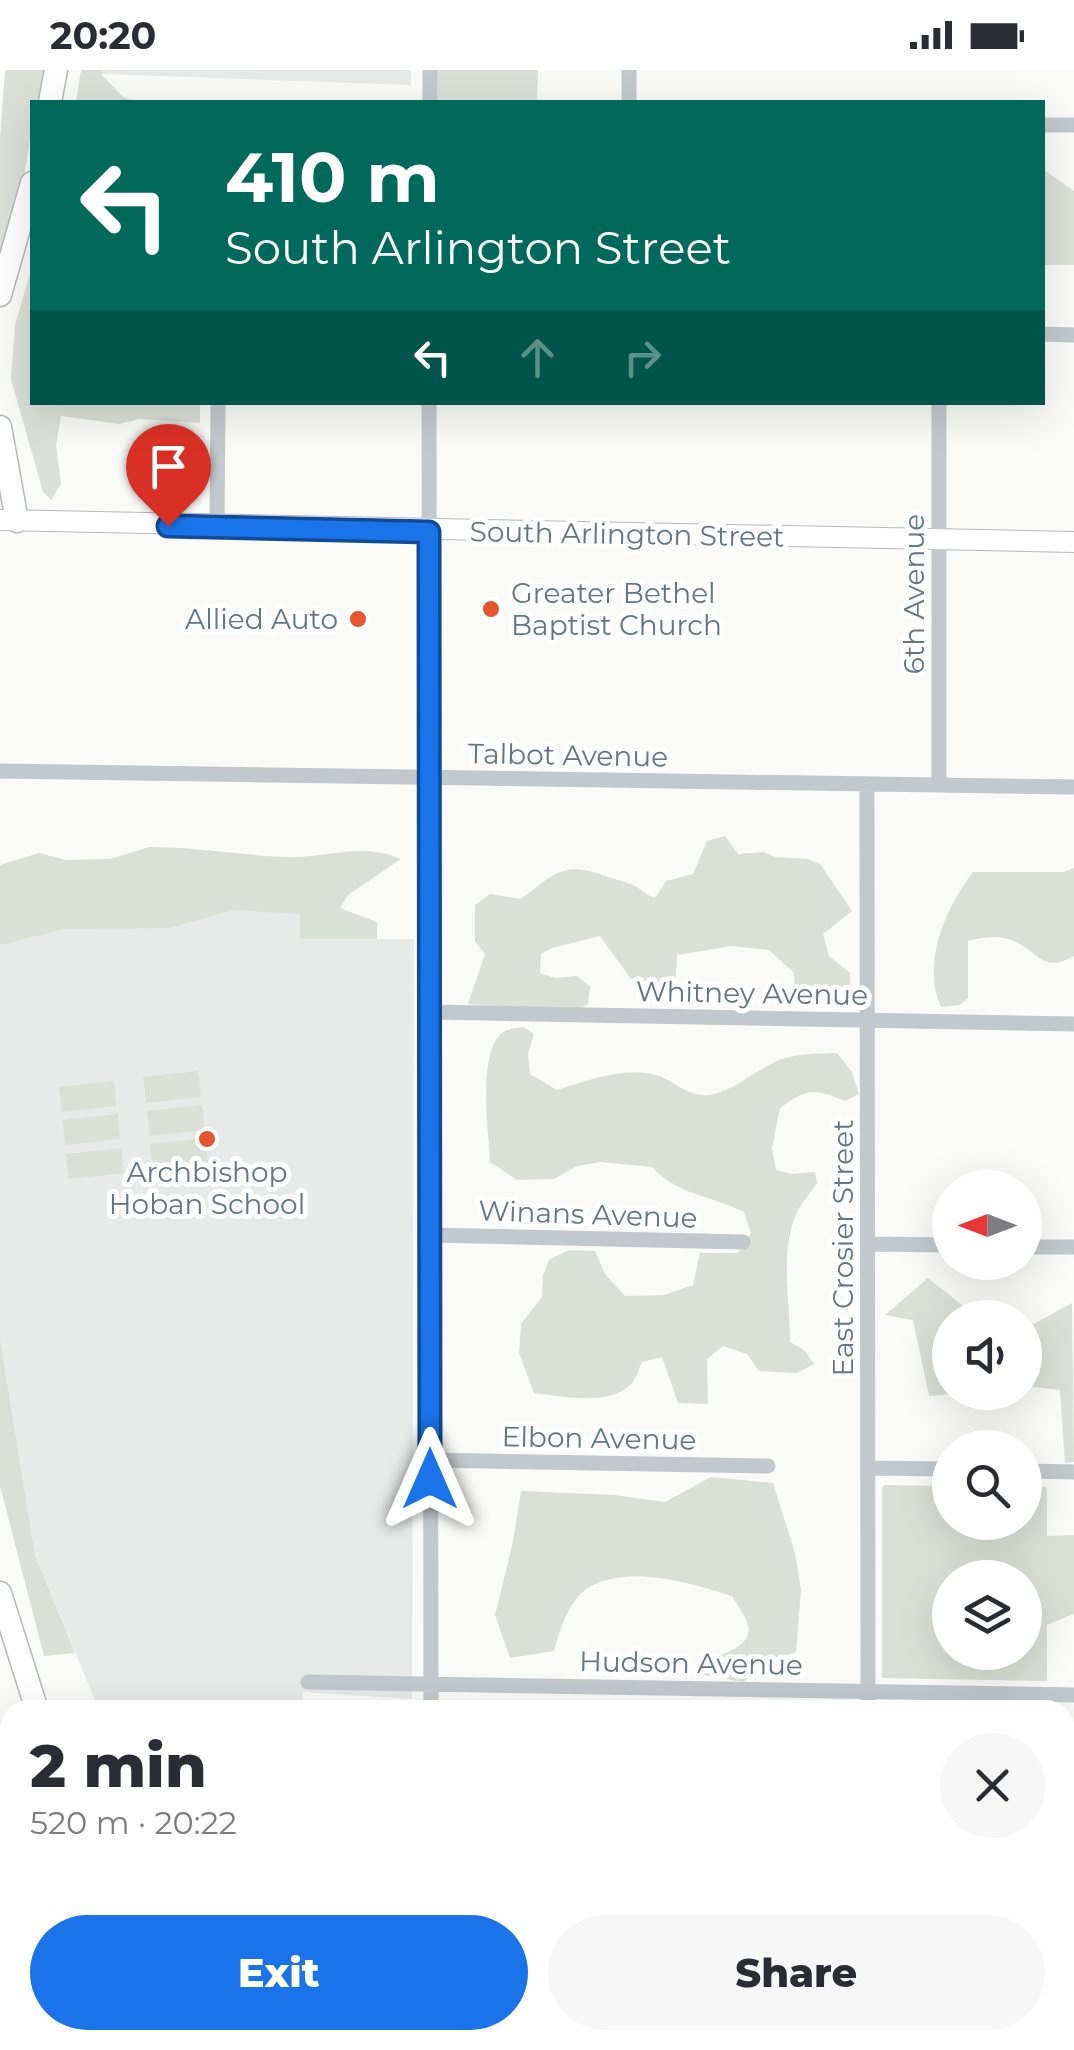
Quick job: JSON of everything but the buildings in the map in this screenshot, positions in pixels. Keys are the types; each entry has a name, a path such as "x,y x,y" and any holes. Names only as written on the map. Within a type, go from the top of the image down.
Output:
{"highway":[{"path":"50,100 56,70"},
{"path":"0,294 30,189"},
{"path":"0,427 9,520"},
{"path":"0,1594 34,1700"}],"main road":[{"name":"South Arlington Street","path":"9,520 429,532 1074,542"}],"street":[{"path":"430,70 430,100"},
{"path":"629,70 629,100"},
{"path":"1045,125 1074,125"},
{"path":"1045,334 1074,334"},
{"path":"217,526 218,405"},
{"path":"429,405 431,1700"},
{"name":"6th Avenue","path":"939,405 939,784"},
{"name":"Talbot Avenue","path":"0,772 1074,787"},
{"name":"East Crosier Street","path":"868,786 868,1700"},
{"name":"Whitney Avenue","path":"430,1012 1074,1024"},
{"name":"Winans Avenue","path":"430,1234 743,1242"},
{"path":"868,1244 932,1246"},
{"path":"1042,1247 1074,1248"},
{"name":"Elbon Avenue","path":"430,1460 768,1466"},
{"path":"869,1468 932,1469"},
{"path":"1042,1471 1074,1472"},
{"name":"Hudson Avenue","path":"308,1682 1074,1695"}],"shaded area":[{"path":"5,70 46,70 40,100 30,100 29,143 22,182 0,260 0,140"},
{"path":"81,70 103,70 102,75 130,100 76,100"},
{"path":"103,70 411,70 411,85 102,74"},
{"path":"437,70 538,70 537,100 438,100"},
{"path":"1045,170 1074,191 1074,265 1045,265"},
{"path":"30,274 30,405 200,405 200,423 139,419 119,424 61,416 56,445 61,484 51,500 43,492 11,379 15,325"},
{"path":"725,836 738,854 763,852 820,864 852,911 823,934 829,956 850,973 851,997 816,998 795,989 794,973 769,950 732,946 677,955 675,989 658,993 631,979 600,936 541,954 540,973 555,978 577,976 590,986 588,1005 568,1011 468,1004 485,954 475,942 475,905 490,894 521,899 560,872 579,869 628,883 655,898 666,881 693,874 707,841"},
{"path":"149,847 284,857 372,851 401,859 348,895 340,908 377,922 377,939 300,939 300,914 234,910 169,928 64,929 0,945 0,865 39,853 66,860 110,859"},
{"path":"1074,868 1074,956 1055,963 1042,960 1004,938 968,941 968,998 960,1005 941,1007 934,973 939,936 973,872 1064,872"},
{"name":"Archbishop Hoban School","path":"0,870 300,882 301,939 414,939 412,1699 303,1692 303,1700 95,1700 35,1555 0,1339"},
{"path":"523,1027 534,1034 528,1053 530,1074 557,1090 632,1072 656,1075 690,1092 714,1094 785,1058 837,1053 852,1072 859,1094 845,1101 811,1092 790,1101 780,1108 772,1148 776,1170 792,1174 815,1172 817,1184 792,1225 787,1275 790,1342 804,1350 814,1364 797,1373 759,1371 747,1354 723,1346 707,1359 708,1404 678,1403 662,1357 642,1362 631,1384 610,1396 584,1398 534,1393 519,1353 521,1324 542,1297 543,1275 549,1260 569,1250 595,1251 605,1274 625,1296 664,1295 693,1285 700,1253 738,1253 751,1233 744,1212 672,1184 652,1167 601,1162 577,1166 554,1179 517,1180 490,1162 486,1090 491,1052 507,1030"},
{"path":"198,1071 201,1097 146,1103 143,1077"},
{"path":"114,1081 116,1106 62,1112 59,1087"},
{"path":"202,1105 205,1130 150,1136 147,1111"},
{"path":"118,1114 120,1139 65,1145 63,1120"},
{"path":"205,1138 208,1163 153,1169 150,1144"},
{"path":"121,1148 124,1173 69,1179 66,1154"},
{"path":"928,1278 956,1300 932,1300 932,1396 913,1320 885,1315"},
{"path":"1072,1303 1074,1462 1065,1463 1060,1390 1042,1388 1042,1320"},
{"path":"0,1339 35,1555 75,1653 44,1656 0,1486"},
{"path":"711,1477 773,1483 795,1553 801,1590 796,1652 769,1661 743,1682 704,1675 707,1659 735,1648 749,1633 732,1596 681,1582 626,1577 593,1585 578,1597 563,1623 554,1651 510,1658 495,1615 521,1491 614,1495 665,1502"},
{"path":"884,1485 932,1486 932,1540 1042,1540 1042,1487 1047,1487 1047,1536 1074,1535 1074,1614 1047,1625 1047,1681 882,1678"}],"place":[{"name":"Greater Bethel Baptist Church","path":"491,609"},
{"name":"Allied Auto","path":"358,619"},
{"name":"Archbishop Hoban School","path":"207,1139"}],"route":[{"path":"168,526 429,532 430,1479"}]}
